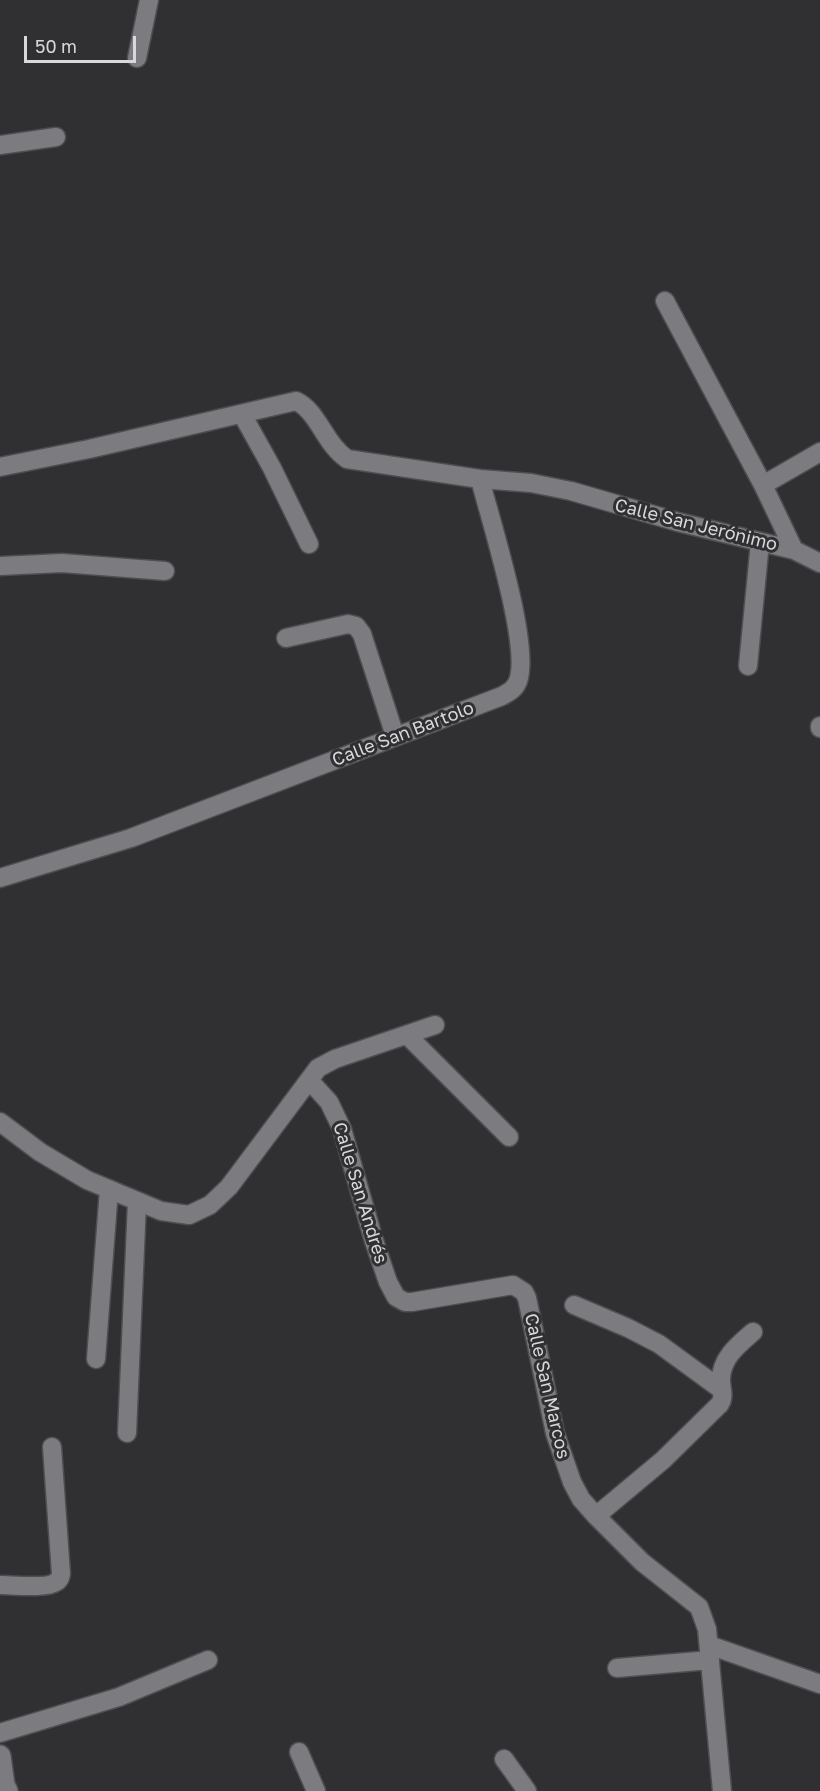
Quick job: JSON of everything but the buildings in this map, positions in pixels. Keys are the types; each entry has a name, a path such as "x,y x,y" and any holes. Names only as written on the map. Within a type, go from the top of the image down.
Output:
{"street":[{"path":"137,58 149,0"},
{"path":"0,145 56,136"},
{"path":"665,301 763,484 794,550"},
{"path":"0,467 89,449 296,401 309,410 332,447 347,459 480,479"},
{"path":"242,414 272,468 309,544"},
{"path":"763,484 820,452"},
{"name":"Calle San Jerónimo","path":"480,479 531,483 571,492 678,522 794,550 820,563"},
{"name":"Calle San Bartolo","path":"0,878 131,838 502,696 514,689 518,680 520,650 508,586 480,479"},
{"path":"748,666 760,542"},
{"path":"0,566 62,563 165,570"},
{"path":"286,638 348,624 356,626 362,634 395,736"},
{"path":"0,1122 39,1152 87,1180 137,1202 176,1214 189,1215 210,1206 229,1187 318,1068 327,1062 435,1025"},
{"path":"407,1035 509,1137"},
{"name":"Calle San Andrés","path":"309,1080 328,1102 342,1129 374,1241 388,1282 396,1297 405,1302 412,1302 504,1286 518,1287"},
{"path":"96,1359 109,1190"},
{"path":"127,1433 137,1202"},
{"name":"Calle San Marcos","path":"518,1287 527,1299 555,1433 563,1460 581,1499 642,1562 699,1606 708,1629 722,1791"},
{"path":"574,1305 659,1344 722,1390"},
{"path":"596,1516 663,1460 720,1404 723,1396 722,1369 727,1357 753,1332"},
{"path":"0,1585 46,1585 56,1583 60,1579 52,1447"},
{"path":"617,1668 709,1653 820,1684"},
{"path":"0,1733 119,1697 208,1660"},
{"path":"299,1752 316,1791"},
{"path":"504,1759 527,1791"}]}
